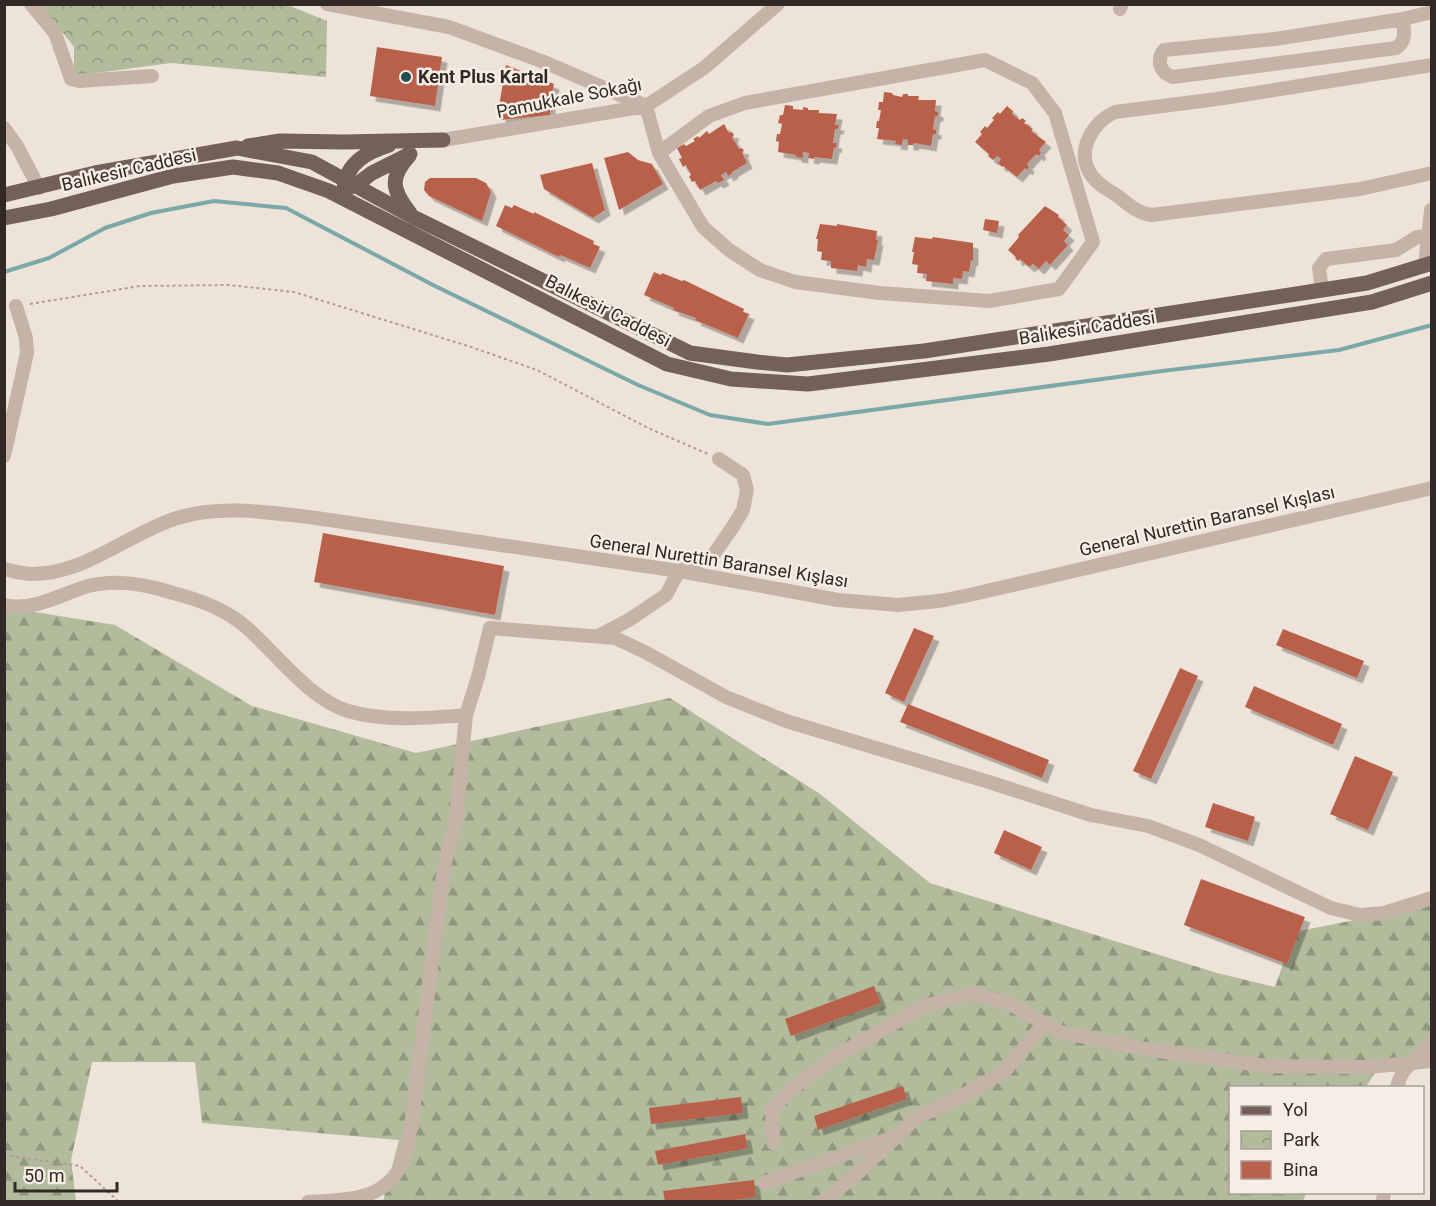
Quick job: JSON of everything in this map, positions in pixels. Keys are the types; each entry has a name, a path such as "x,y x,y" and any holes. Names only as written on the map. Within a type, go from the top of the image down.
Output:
{"main road":[{"path":"237,148 280,141 442,140"},
{"path":"349,189 372,173 442,140"},
{"path":"349,189 352,165 373,150 401,141"},
{"name":"Balıkesir Caddesi","path":"4,195 95,172 237,148 312,162 349,189 667,364 731,379 808,384 1049,354 1372,302 1431,283"},
{"path":"410,154 400,166 394,186 398,198 413,218"},
{"name":"Balıkesir Caddesi","path":"4,218 51,209 173,176 233,167 278,173 329,191 349,189 690,353 757,363 787,364 924,351 1367,283 1428,264"}],"street":[{"path":"31,4 55,33 71,80 152,76"},
{"path":"327,4 449,27 544,62 646,106 659,153 703,227 729,250 760,270 795,282 880,293 989,301 1059,289 1094,242 1055,113 1032,84 985,60 745,103 709,116 659,153"},
{"name":"Pamukkale Sokağı","path":"442,140 646,106 704,68 778,4"},
{"path":"1403,19 1404,37 1400,46 1396,48 1173,77 1165,74 1160,66 1160,58 1164,50 1275,39 1403,19 1431,12"},
{"path":"1431,65 1217,99 1115,112 1102,119 1092,131 1085,156 1088,169 1096,181 1137,210 1151,215 1360,189 1431,173"},
{"path":"4,128 17,146 39,188"},
{"path":"1428,264 1431,210"},
{"path":"1322,290 1319,268 1326,259 1396,250 1429,231"},
{"path":"4,456 27,353 26,338 16,306"},
{"path":"598,636 629,620 666,595 680,571 714,554 743,510 747,490 743,475 718,459"},
{"name":"General Nurettin Baransel Kışlası","path":"4,569 29,574 54,573 79,566 146,531 175,519 198,513 225,510 309,517 680,571 838,600 890,604 918,603 965,596 1431,489"},
{"path":"4,605 34,604 87,586 106,583 127,583 169,591 223,610 328,702 348,710 399,717 466,715"},
{"path":"308,1202 355,1199 374,1193 391,1181 402,1163 411,1127 444,867 456,818 466,715 490,628 615,638 726,697 786,722 955,771 1091,815 1148,826 1199,845 1331,908 1360,915 1384,913 1431,898"},
{"path":"773,1143 772,1108 795,1086 841,1053 926,1006 974,993 1012,1005 1060,1032 1145,1049 1267,1066 1368,1067 1431,1060"},
{"path":"822,1202 857,1174 916,1118 962,1096 1005,1071 1044,1023"},
{"path":"1398,1086 1401,1074 1411,1062 1429,1048 1431,1041"},
{"path":"764,1183 896,1137"}],"path":[{"path":"16,306 140,286 229,285 294,292 537,370 648,428 718,459"},
{"path":"4,1155 80,1166 119,1202"}],"green space":[{"path":"41,5 288,5 327,21 326,77 171,63 74,76 74,47"},
{"path":"4,607 115,625 252,706 416,753 670,698 820,794 930,883 1217,973 1275,987 1294,932 1431,905 1431,1059 1379,1066 1367,1086 1229,1086 1229,1194 1306,1194 1302,1202 383,1201 399,1140 202,1123 195,1062 92,1062 71,1160 76,1201 5,1201"}],"building":[{"name":"Kent Plus Kartal","path":"377,47 442,57 435,106 370,96"},
{"path":"506,65 554,84 550,115 500,120 500,100"},
{"path":"884,92 902,97 903,94 919,96 918,100 936,100 935,111 938,112 938,116 935,116 933,129 936,130 936,134 933,134 931,146 914,143 908,145 908,140 903,139 902,145 895,144 896,141 877,139 879,128 876,128 881,110 878,110 879,102 883,102"},
{"path":"785,105 793,106 793,109 803,110 803,107 808,110 819,110 819,113 837,114 835,125 839,125 838,129 835,129 833,143 837,143 832,159 808,158 809,153 803,152 803,158 778,152 777,134 780,134 782,124 778,123"},
{"path":"1007,106 1013,111 1012,114 1026,121 1024,123 1033,129 1031,131 1046,142 1039,150 1041,153 1039,156 1036,154 1027,164 1029,167 1027,170 1025,168 1017,177 998,163 1001,159 997,156 993,160 975,142 985,126 987,128 994,120 992,118 998,112 1000,114"},
{"path":"724,124 729,133 732,132 734,135 732,137 739,149 742,148 744,151 742,152 747,163 728,176 726,172 721,175 724,180 718,183 716,181 700,190 695,181 692,182 686,165 683,167 677,148 684,144 686,146 695,141 693,139 698,136 699,138 707,131 709,134"},
{"path":"628,152 638,160 652,164 663,184 619,210 604,158"},
{"path":"592,163 605,210 593,218 544,189 540,175"},
{"path":"430,178 476,178 486,183 491,192 482,221 429,196 424,190 425,182"},
{"path":"505,205 512,208 514,205 534,214 534,212 594,241 593,244 600,247 590,268 560,255 559,257 496,226"},
{"path":"1045,206 1059,215 1058,217 1067,225 1063,230 1069,235 1064,241 1068,245 1050,265 1046,261 1039,269 1033,264 1029,267 1020,259 1018,261 1008,250 1019,237 1018,235"},
{"path":"985,219 999,221 997,233 983,230"},
{"path":"820,224 837,226 837,224 877,231 876,240 878,240 874,260 867,259 866,267 858,265 857,271 831,268 831,261 821,260 822,252 817,251 818,239 816,239"},
{"path":"915,237 932,239 933,237 973,243 973,261 971,260 969,272 963,271 962,279 953,278 953,284 926,281 927,274 917,273 918,265 912,264"},
{"path":"654,272 684,280 744,309 743,312 749,314 738,338 644,295"},
{"path":"323,533 504,566 495,615 314,582"},
{"path":"914,628 934,636 904,702 885,693"},
{"path":"1283,629 1364,661 1357,678 1276,645"},
{"path":"1180,668 1198,676 1151,779 1133,771"},
{"path":"1254,686 1342,724 1333,745 1245,707"},
{"path":"908,704 1049,760 1042,778 900,722"},
{"path":"1355,756 1393,772 1368,830 1330,814"},
{"path":"1213,803 1255,817 1248,841 1205,827"},
{"path":"1004,830 1042,847 1031,870 994,853"},
{"path":"1201,879 1305,917 1287,964 1184,925"},
{"path":"874,986 881,1003 791,1036 785,1019"},
{"path":"903,1086 907,1099 818,1130 814,1116"},
{"path":"741,1097 743,1113 651,1124 649,1108"},
{"path":"745,1134 748,1148 658,1165 655,1151"},
{"path":"754,1180 756,1197 719,1202 665,1202 663,1191"}],"waterway":[{"path":"4,272 49,258 105,228 151,213 214,201 286,208 433,285 638,385 710,415 768,424 1162,371 1339,350 1432,325"}],"place":[{"name":"Kent Plus Kartal","path":"406,77"}]}
